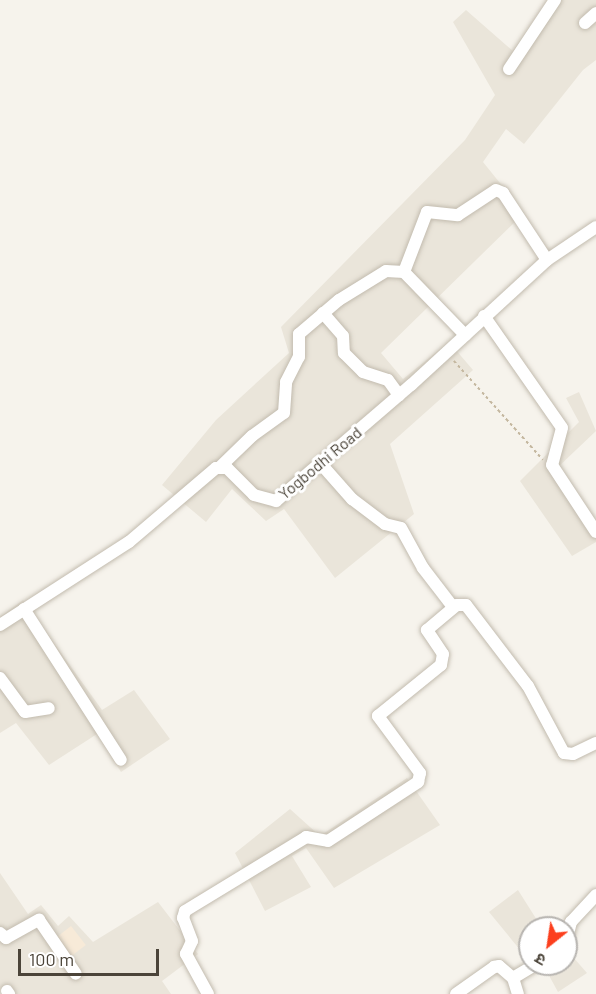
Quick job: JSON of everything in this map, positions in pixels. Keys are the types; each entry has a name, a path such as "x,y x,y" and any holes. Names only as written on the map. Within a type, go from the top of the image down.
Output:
{"street":[{"path":"509,69 555,0"},
{"path":"585,23 596,13"},
{"path":"404,272 427,212 458,215 496,190 503,193 547,260"},
{"name":"Yogbodhi Road","path":"221,466 254,495 276,501 447,353 484,316 547,260 596,227"},
{"path":"0,625 129,542 221,466 252,436 284,413 286,382 299,357 297,339 323,313 386,271 404,272 465,335"},
{"path":"323,313 343,336 344,354 363,372 388,380 399,395"},
{"path":"484,316 562,428 552,465 596,532"},
{"path":"321,464 352,499 386,524 401,528 423,568 453,607"},
{"path":"208,994 186,954 192,941 183,918 185,911 301,839 328,841 420,779 378,716 441,665 443,654 427,630 453,607 466,605 528,686 564,753 573,754 596,743"},
{"path":"24,609 121,760"},
{"path":"0,678 25,712 49,708"},
{"path":"577,916 596,895"},
{"path":"0,933 6,938 39,920 76,974"},
{"path":"456,994 494,967 499,966 513,978 518,994"},
{"path":"513,978 518,975"}],"path":[{"path":"447,353 532,452 552,465"}],"shaded area":[{"path":"549,0 596,0 596,60 583,70 524,144 506,129 483,162 524,213 381,353 403,379 449,342 473,370 390,444 414,514 335,578 284,509 266,521 232,489 206,522 162,485 216,420 289,353 281,327 465,140 495,95 453,22 466,10 513,51"},
{"path":"579,392 596,431 557,468 596,522 596,542 572,556 520,481 579,422 566,398"},
{"path":"23,600 102,710 134,690 170,739 121,772 97,734 49,765 16,723 0,733 0,617"},
{"path":"407,778 440,825 334,888 306,848 292,856 311,887 265,911 235,853 290,809 320,836"},
{"path":"0,873 28,914 41,905 58,926 69,916 93,942 158,902 198,954 162,981 171,994 3,994 0,989"},
{"path":"518,890 534,916 518,916 518,947 489,912"},
{"path":"71,926 86,945 71,957 56,938"},
{"path":"578,963 587,973 558,992 549,976 578,976"}]}
